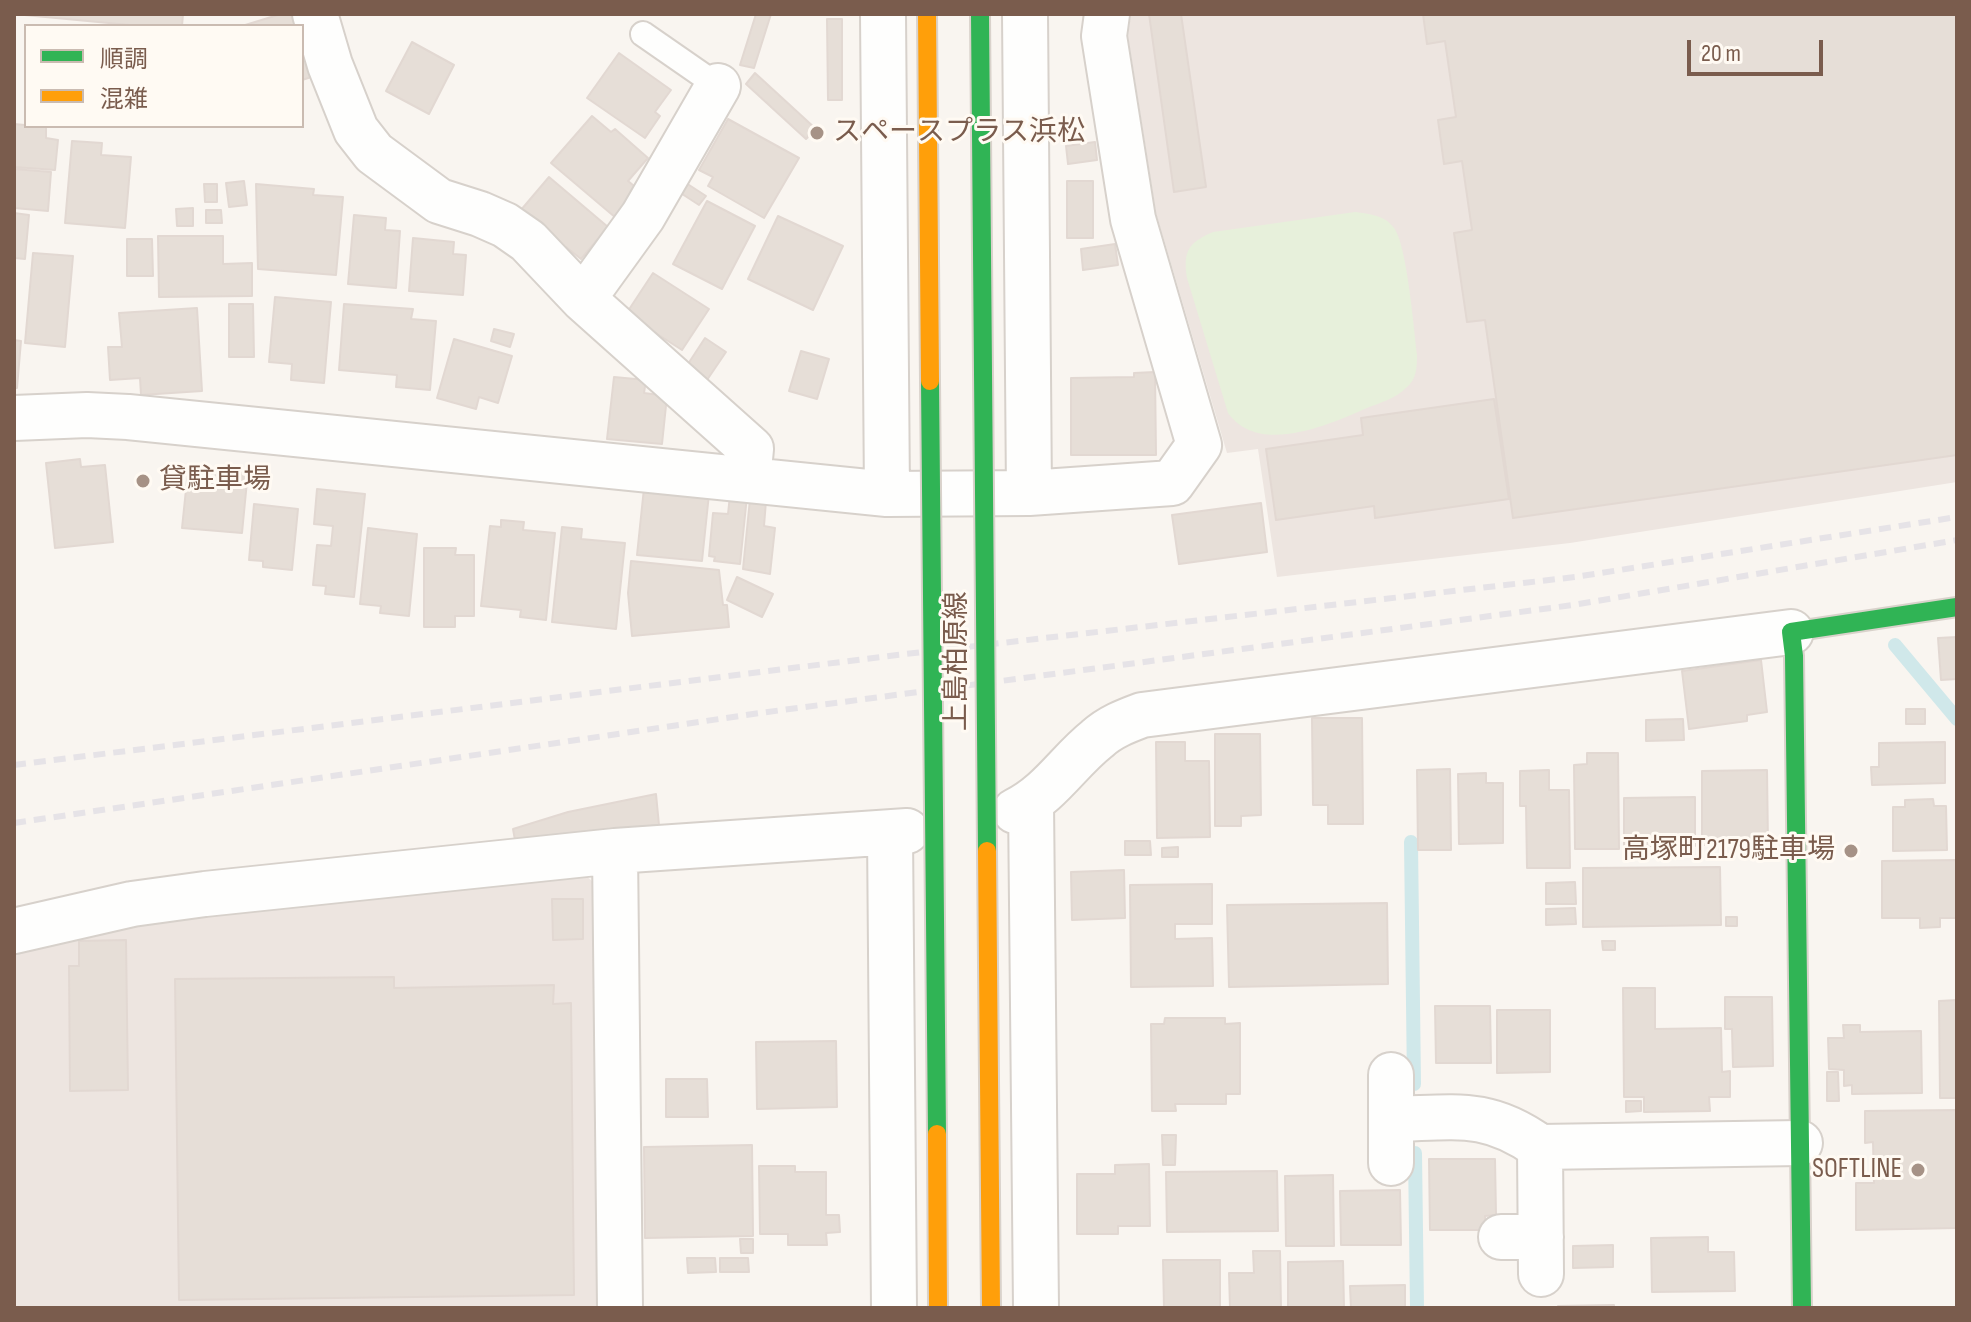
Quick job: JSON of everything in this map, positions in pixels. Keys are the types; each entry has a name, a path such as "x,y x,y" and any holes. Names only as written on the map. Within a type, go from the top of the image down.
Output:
{"street":[{"path":"315,14 330,65 356,130 374,153 439,201 505,225 528,241 583,299 751,449 748,480"},
{"path":"883,14 887,494"},
{"name":"上島柏原線","path":"927,14 938,1308"},
{"name":"上島柏原線","path":"980,14 991,1308"},
{"path":"1025,14 1029,493"},
{"path":"14,418 128,417 887,494 1029,493 1172,483 1199,445 1133,219 1104,36 1107,14"},
{"path":"583,299 643,216 718,86"},
{"path":"1036,1308 1023,806 1053,785 1097,738 1119,724 1142,715 1791,632 1957,607"},
{"path":"1791,632 1794,656 1802,1308"},
{"path":"14,931 161,900 615,851 899,832 894,1308"},
{"path":"615,851 620,1308"},
{"path":"1391,1075 1391,1163"},
{"path":"1391,1119 1481,1117 1516,1130 1540,1147 1800,1143"},
{"path":"1528,1249 1540,1147"}],"lane":[{"path":"643,34 718,86"}],"shaded area":[{"path":"1131,14 1957,14 1957,482 1570,543 1277,577 1258,449 1227,453 1156,213 1128,36"},
{"path":"585,875 592,881 597,1308 14,1308 14,953 132,925 207,914"}],"green space":[{"path":"1355,212 1386,220 1399,237 1417,354 1412,381 1402,392 1388,400 1314,428 1275,435 1257,433 1241,426 1228,413 1187,278 1189,249 1213,232"}],"building":[{"path":"14,14 183,14 182,24 119,24"},
{"path":"281,14 303,14 321,74 304,79 304,24 248,24"},
{"path":"756,14 771,14 754,68 740,65"},
{"path":"1149,14 1181,14 1206,187 1174,192"},
{"path":"1423,14 1957,14 1957,455 1513,518 1485,320 1467,322 1454,233 1472,230 1462,161 1444,164 1438,120 1456,117 1445,41 1427,44"},
{"path":"827,19 842,19 842,100 828,100"},
{"path":"412,42 454,65 429,114 386,91"},
{"path":"619,53 671,90 655,112 660,116 645,138 587,98"},
{"path":"755,73 816,129 806,139 746,84"},
{"path":"592,116 611,132 615,129 648,158 628,181 639,190 616,218 551,163"},
{"path":"728,119 799,158 764,218 708,186 713,177 699,170"},
{"path":"14,124 24,125 24,128 46,128 46,138 58,140 55,170 14,167"},
{"path":"72,141 102,143 101,155 131,157 125,228 65,223"},
{"path":"1095,142 1097,160 1068,164 1066,146"},
{"path":"14,169 51,172 48,211 14,208"},
{"path":"549,177 608,227 581,259 566,247 560,254 515,217"},
{"path":"244,181 247,205 229,207 226,183"},
{"path":"683,181 706,196 699,205 676,190"},
{"path":"1067,181 1093,181 1093,238 1067,238"},
{"path":"204,184 217,184 217,202 205,202"},
{"path":"256,184 314,189 313,195 343,197 336,275 258,269"},
{"path":"707,201 755,226 722,289 673,264"},
{"path":"193,208 193,226 177,226 176,209"},
{"path":"206,210 221,210 222,223 206,223"},
{"path":"14,213 29,215 25,259 14,258"},
{"path":"354,215 386,218 385,230 400,231 396,288 348,284"},
{"path":"778,216 843,246 813,310 748,279"},
{"path":"158,236 223,236 223,264 252,263 252,296 159,297"},
{"path":"413,238 454,242 453,254 466,255 463,295 409,291"},
{"path":"127,239 152,239 153,276 127,276"},
{"path":"1115,244 1118,265 1083,270 1081,249"},
{"path":"33,253 73,256 65,347 25,343"},
{"path":"653,273 709,309 682,350 626,314"},
{"path":"275,297 331,302 324,383 291,380 292,364 269,362"},
{"path":"229,304 253,304 254,357 229,357"},
{"path":"344,304 413,309 411,319 436,321 430,390 396,387 397,375 339,370"},
{"path":"197,308 202,391 141,395 140,378 110,380 108,347 122,347 119,313"},
{"path":"494,329 514,334 510,347 491,341"},
{"path":"705,338 726,352 707,380 686,367"},
{"path":"454,339 512,356 498,403 479,397 476,409 437,398"},
{"path":"14,340 21,341 17,388 14,388"},
{"path":"801,351 829,359 817,399 789,391"},
{"path":"1155,372 1156,455 1071,455 1071,378 1134,377 1134,373"},
{"path":"614,377 646,380 644,393 667,396 662,444 607,439"},
{"path":"1494,399 1509,499 1375,518 1374,506 1276,520 1266,449 1363,435 1361,418"},
{"path":"80,459 81,467 105,465 113,542 55,548 46,463"},
{"path":"217,468 248,471 242,533 182,528 188,470 216,473"},
{"path":"644,488 709,494 702,561 637,555"},
{"path":"317,489 365,494 354,597 325,594 326,586 313,585 317,545 331,546 333,526 314,524"},
{"path":"730,495 747,496 740,564 714,561 715,557 709,556 713,513 728,514"},
{"path":"750,499 766,501 764,526 775,528 770,574 743,569"},
{"path":"1261,503 1267,552 1179,564 1172,515"},
{"path":"254,504 298,509 292,570 263,567 263,561 249,560"},
{"path":"501,520 524,522 523,530 555,533 546,620 520,617 521,610 481,606 490,526 501,527"},
{"path":"562,527 582,529 581,539 625,543 616,629 552,622"},
{"path":"368,528 417,534 409,616 380,613 381,606 360,604"},
{"path":"424,548 456,548 455,555 474,555 474,616 455,616 455,627 424,627"},
{"path":"631,561 719,570 729,627 632,636 628,593"},
{"path":"737,577 773,594 762,617 727,600"},
{"path":"1957,637 1957,679 1941,680 1938,638"},
{"path":"1761,660 1767,712 1747,715 1747,721 1689,729 1682,671"},
{"path":"1906,709 1925,709 1925,724 1906,724"},
{"path":"1312,718 1362,718 1363,824 1328,824 1328,805 1313,805"},
{"path":"1683,719 1684,740 1646,741 1646,720"},
{"path":"1215,734 1260,734 1261,815 1241,816 1241,826 1215,826"},
{"path":"1156,742 1185,742 1185,761 1209,761 1210,837 1157,838"},
{"path":"1945,742 1945,783 1872,785 1871,767 1879,767 1879,743"},
{"path":"1587,753 1618,753 1619,849 1575,849 1574,765 1587,764"},
{"path":"1450,769 1451,850 1418,850 1417,770"},
{"path":"1549,770 1549,790 1569,790 1570,868 1527,868 1526,806 1520,806 1520,771"},
{"path":"1767,770 1768,845 1702,845 1702,771"},
{"path":"1486,773 1486,783 1503,783 1503,843 1459,844 1458,774"},
{"path":"656,794 659,825 515,840 513,829 568,812"},
{"path":"1695,797 1695,846 1624,846 1624,798"},
{"path":"1933,799 1934,806 1946,806 1947,850 1893,851 1893,807 1905,807 1905,800"},
{"path":"1125,841 1150,841 1151,855 1125,855"},
{"path":"1178,847 1178,857 1162,857 1162,848"},
{"path":"1957,860 1957,918 1940,918 1940,927 1920,928 1920,918 1882,918 1882,861"},
{"path":"1720,867 1721,925 1583,927 1583,868"},
{"path":"1124,870 1125,918 1072,920 1071,872"},
{"path":"1575,882 1576,904 1546,904 1546,883"},
{"path":"1212,884 1212,924 1175,924 1175,939 1212,938 1213,986 1131,987 1130,885"},
{"path":"552,899 583,899 583,939 553,940"},
{"path":"1387,903 1388,984 1229,987 1227,905"},
{"path":"1575,908 1576,924 1546,925 1546,909"},
{"path":"1726,917 1737,917 1737,926 1726,926"},
{"path":"126,940 128,1090 70,1091 69,966 79,966 79,941"},
{"path":"1602,941 1615,941 1615,950 1603,950"},
{"path":"394,977 394,988 554,985 553,1004 571,1003 574,1295 179,1300 175,979"},
{"path":"1623,988 1655,988 1655,1029 1721,1028 1722,1072 1730,1071 1730,1097 1709,1097 1710,1111 1644,1112 1644,1097 1624,1097"},
{"path":"1725,997 1772,997 1773,1066 1733,1067 1732,1029 1725,1029"},
{"path":"1957,1000 1957,1098 1940,1098 1939,1001"},
{"path":"1435,1006 1490,1006 1491,1063 1436,1063"},
{"path":"1497,1010 1550,1010 1550,1072 1497,1073"},
{"path":"1165,1018 1225,1018 1225,1024 1240,1023 1240,1094 1226,1094 1226,1104 1175,1104 1176,1111 1152,1111 1151,1024 1164,1024"},
{"path":"1843,1025 1860,1025 1860,1032 1921,1031 1922,1093 1852,1094 1852,1085 1844,1086 1844,1070 1829,1069 1828,1038 1844,1038"},
{"path":"836,1041 837,1107 757,1109 756,1042"},
{"path":"1827,1072 1838,1072 1839,1101 1827,1101"},
{"path":"666,1079 707,1079 708,1117 666,1117"},
{"path":"1626,1101 1641,1101 1641,1111 1626,1112"},
{"path":"1957,1110 1957,1228 1856,1230 1856,1183 1874,1183 1873,1142 1865,1143 1865,1111"},
{"path":"1162,1135 1176,1135 1175,1165 1163,1165"},
{"path":"752,1145 753,1236 645,1238 644,1147"},
{"path":"1429,1159 1495,1159 1496,1215 1485,1216 1486,1230 1430,1230"},
{"path":"1149,1164 1150,1226 1118,1226 1118,1234 1077,1234 1077,1174 1115,1174 1115,1165"},
{"path":"759,1166 795,1166 795,1172 826,1172 826,1215 839,1215 840,1232 826,1233 827,1245 788,1245 788,1234 760,1234"},
{"path":"1277,1171 1278,1231 1167,1232 1166,1172"},
{"path":"1333,1175 1334,1246 1286,1246 1285,1176"},
{"path":"1400,1190 1401,1245 1341,1245 1340,1191"},
{"path":"1708,1237 1708,1252 1734,1252 1735,1291 1652,1292 1651,1238"},
{"path":"740,1239 753,1239 753,1253 741,1253"},
{"path":"1613,1245 1613,1267 1573,1268 1573,1246"},
{"path":"1253,1251 1280,1251 1281,1308 1230,1308 1229,1273 1254,1273"},
{"path":"687,1258 715,1258 716,1272 688,1273"},
{"path":"720,1258 748,1258 749,1272 720,1272"},
{"path":"1163,1260 1220,1260 1220,1308 1164,1308"},
{"path":"1343,1261 1344,1308 1288,1308 1288,1262"},
{"path":"1405,1285 1405,1308 1351,1308 1350,1286"},
{"path":"1614,1305 1614,1308 1558,1308 1558,1306"}],"waterway":[{"path":"1895,645 1957,719"},
{"path":"1411,842 1414,1084"},
{"path":"1415,1153 1417,1308"}],"railway":[{"path":"14,765 897,655 1575,577 1957,517"},
{"path":"14,823 760,713 1573,605 1957,540"}],"traffic: fast":[{"path":"980,14 987,851"},
{"path":"930,381 937,1134"},
{"path":"1802,1308 1794,656 1791,632 1957,607"}],"traffic: slow":[{"path":"927,14 930,381"},
{"path":"987,851 991,1308"},
{"path":"937,1134 938,1308"}],"place":[{"name":"スペースプラス浜松","path":"817,133"},
{"name":"貸駐車場","path":"143,481"},
{"name":"高塚町2179駐車場","path":"1851,851"},
{"name":"SOFTLINE","path":"1918,1170"}]}
